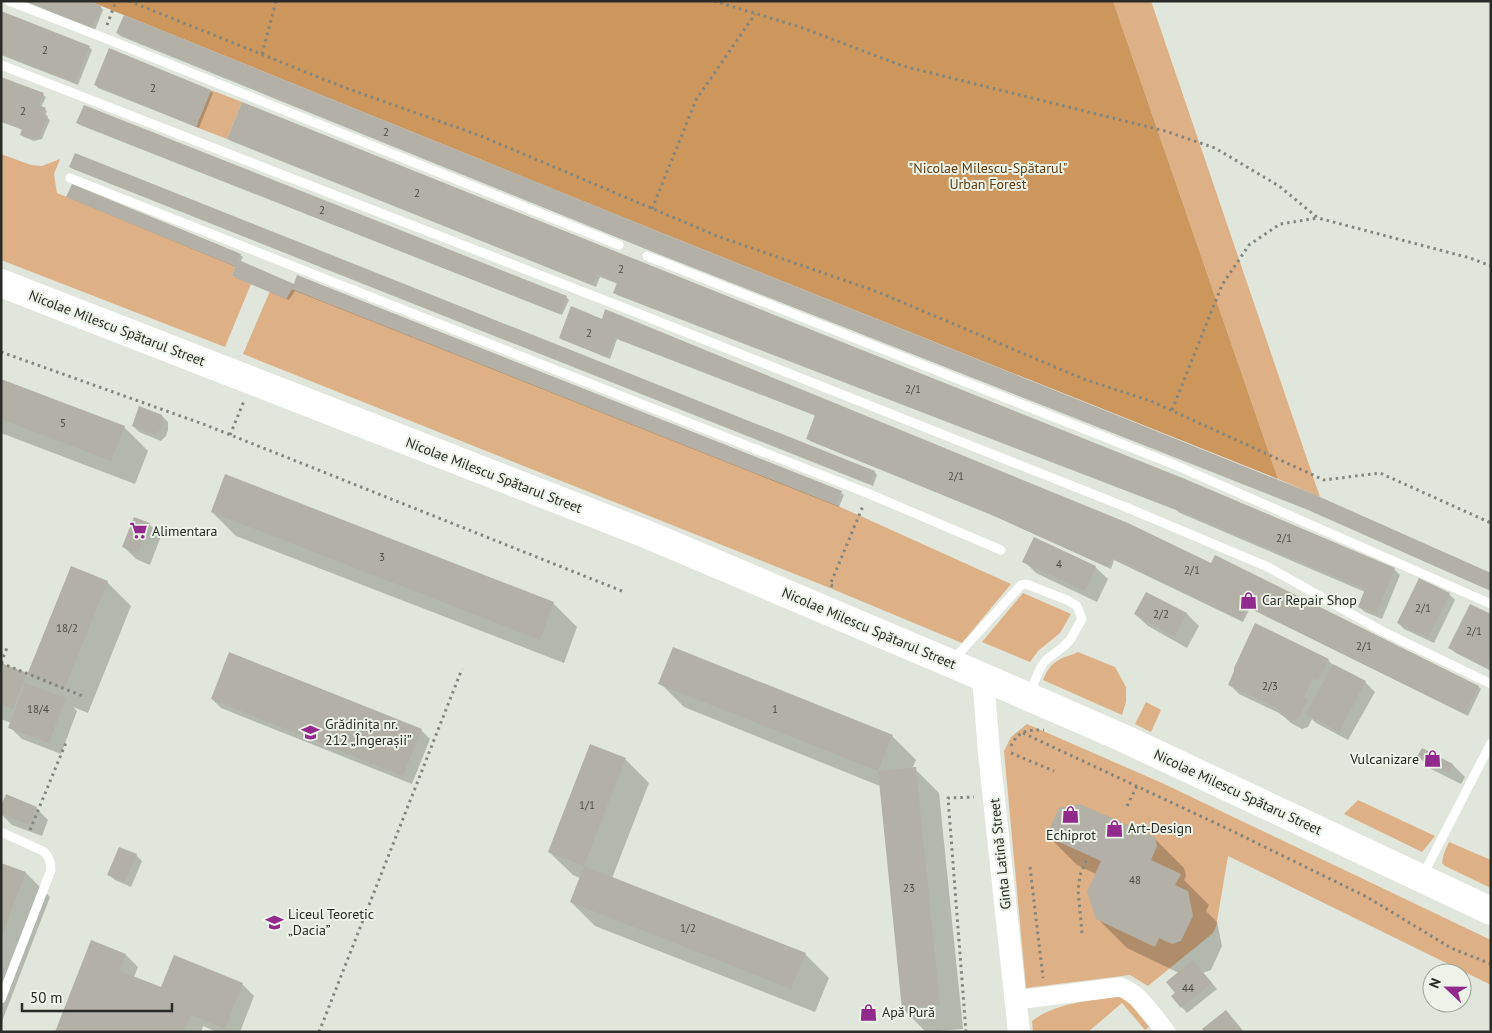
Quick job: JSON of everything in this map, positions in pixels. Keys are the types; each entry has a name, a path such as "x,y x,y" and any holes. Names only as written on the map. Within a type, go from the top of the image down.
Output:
{"main road":[{"name":"Nicolae Milescu Spătarul Street","path":"1,283 646,534 983,676"},
{"name":"Nicolae Milescu Spătaru Street","path":"983,676 1173,761 1491,911"}],"street":[{"name":"Ginta Latină Street","path":"983,676 989,753 1019,1032"},
{"path":"1016,1000 1120,987 1130,990 1137,996 1166,1032"}],"lane":[{"path":"8,1 619,245"},
{"path":"1,65 636,312 1128,508 1268,567 1380,630 1491,684"},
{"path":"70,178 867,493 1001,550"},
{"path":"647,256 1175,464 1491,604"},
{"path":"951,663 1021,585 1026,584 1067,600 1077,606 1082,619 1070,640 1046,660 1028,696"},
{"path":"1422,878 1491,743"},
{"path":"1,832 38,848 47,854 51,862 51,870 1,1000"}],"path":[{"path":"102,37 116,1"},
{"path":"129,1 343,87 481,136 717,236 878,292 1086,380 1151,401 1324,480 1380,473 1491,523"},
{"path":"262,54 276,1"},
{"path":"714,1 800,27 903,66 1165,130 1215,148 1279,186 1318,218"},
{"path":"652,209 696,100 755,14"},
{"path":"1172,411 1222,285 1249,245 1280,224 1318,218 1470,258 1491,266"},
{"path":"1,352 230,435 622,591"},
{"path":"230,435 252,380"},
{"path":"830,585 860,516 867,493"},
{"path":"8,645 1,663 85,697"},
{"path":"319,1032 462,669"},
{"path":"1008,759 1008,752 1014,740 1027,730 1051,730"},
{"path":"1024,733 1367,897 1451,948 1491,964"},
{"path":"26,842 67,740"},
{"path":"1008,752 1054,771"},
{"path":"1127,806 1137,786"},
{"path":"966,1032 948,798 982,797"},
{"path":"1082,933 1078,890 1080,875 1087,859"},
{"path":"1030,867 1045,996"}],"shaded area":[{"path":"1113,1 1151,1 1320,497 1278,479"},
{"path":"211,90 242,102 227,139 196,127"},
{"path":"1,154 31,165 42,166 60,159 54,174 57,193 235,266 232,276 251,284 225,347 1,260"},
{"path":"292,289 836,505 1011,584 962,643 825,586 243,354 270,291"},
{"path":"1023,593 1071,614 1060,633 1038,651 1030,662 982,642"},
{"path":"1078,652 1115,667 1126,687 1126,702 1122,715 1043,680 1053,664"},
{"path":"1146,702 1161,710 1151,732 1135,724"},
{"path":"1027,724 1162,783 1491,940 1491,985 1472,976 1472,963 1446,963 1228,856 1216,927 1213,933 1148,986 1130,975 1026,988 1004,751 1011,737"},
{"path":"1358,800 1435,836 1422,852 1344,814"},
{"path":"1449,842 1491,860 1491,888 1442,863"},
{"path":"1121,996 1127,1000 1149,1027 1145,1030 1122,1003 1088,1032 1033,1032 1032,1021 1052,1010 1074,1003"}],"green space":[{"name":"\"Nicolae Milescu-Spătarul\" Urban Forest","path":"89,1 1113,1 1278,479 657,231"}],"building":[{"path":"26,1 89,1 101,6 93,28"},
{"path":"1,11 90,46 75,83 1,54"},
{"path":"124,15 1311,493 1491,573 1491,591 1305,508 649,250 116,33"},
{"path":"109,48 211,90 196,127 94,85"},
{"path":"1,77 44,93 39,105 46,108 43,114 48,116 40,137 31,139 20,135 22,129 1,121"},
{"path":"242,102 1185,479 1395,568 1376,614 1358,607 1365,589 1172,508 613,293 617,283 597,275 593,285 227,139"},
{"path":"84,105 567,296 560,314 76,123"},
{"path":"75,153 875,471 870,484 69,167"},
{"path":"72,184 241,254 238,260 294,284 297,275 842,491 836,505 292,289 286,299 232,276 235,266 66,197"},
{"path":"571,306 602,319 605,309 1128,523 1211,563 1215,555 1479,686 1465,714 1247,607 1241,620 1112,558 1108,567 990,514 806,439 815,415 615,338 607,357 559,338"},
{"path":"1,379 125,426 111,461 1,419"},
{"path":"139,406 162,415 163,424 155,435 132,426"},
{"path":"225,474 554,602 540,640 211,512"},
{"path":"134,517 150,523 138,554 122,547"},
{"path":"1034,537 1096,566 1085,591 1022,562"},
{"path":"71,566 108,581 64,690 27,675"},
{"path":"1419,578 1450,593 1428,638 1397,623"},
{"path":"1146,592 1187,613 1175,637 1134,614"},
{"path":"1470,604 1491,614 1491,657 1486,667 1448,648"},
{"path":"1255,623 1329,659 1318,681 1313,678 1304,698 1308,700 1299,718 1292,721 1280,714 1277,708 1228,685"},
{"path":"673,647 893,735 878,771 658,684"},
{"path":"229,652 422,729 403,776 211,699"},
{"path":"1,663 27,673 13,709 1,705"},
{"path":"1333,664 1366,681 1339,732 1306,714"},
{"path":"25,683 66,698 49,743 8,728"},
{"path":"590,744 626,758 584,866 548,852"},
{"path":"1422,748 1453,764 1449,773 1417,757"},
{"path":"916,767 940,1005 902,1009 878,771"},
{"path":"6,794 37,807 30,825 1,814 1,806"},
{"path":"1080,804 1155,837 1157,846 1151,860 1181,874 1175,885 1188,891 1193,916 1181,941 1172,944 1159,938 1155,947 1096,919 1087,892 1101,861 1046,836 1059,808"},
{"path":"119,847 137,854 125,882 107,875"},
{"path":"1,863 26,872 1,938"},
{"path":"584,866 806,953 791,989 570,902"},
{"path":"91,940 126,954 120,971 161,987 174,955 243,983 225,1029 191,1015 184,1032 55,1032"},
{"path":"1193,960 1212,983 1181,1008 1171,996 1175,993 1166,982"},
{"path":"1226,1010 1244,1032 1204,1032 1202,1029"}],"place":[{"name":"Alimentara","path":"138,531"},
{"name":"Car Repair Shop","path":"1248,600"},
{"name":"Grădinița nr. 212 „Îngerașii”","path":"311,732"},
{"name":"Vulcanizare","path":"1433,759"},
{"name":"Echiprot","path":"1071,815"},
{"name":"Art-Design","path":"1114,828"},
{"name":"Liceul Teoretic „Dacia”","path":"274,922"},
{"name":"Apă Pură","path":"868,1012"}]}
